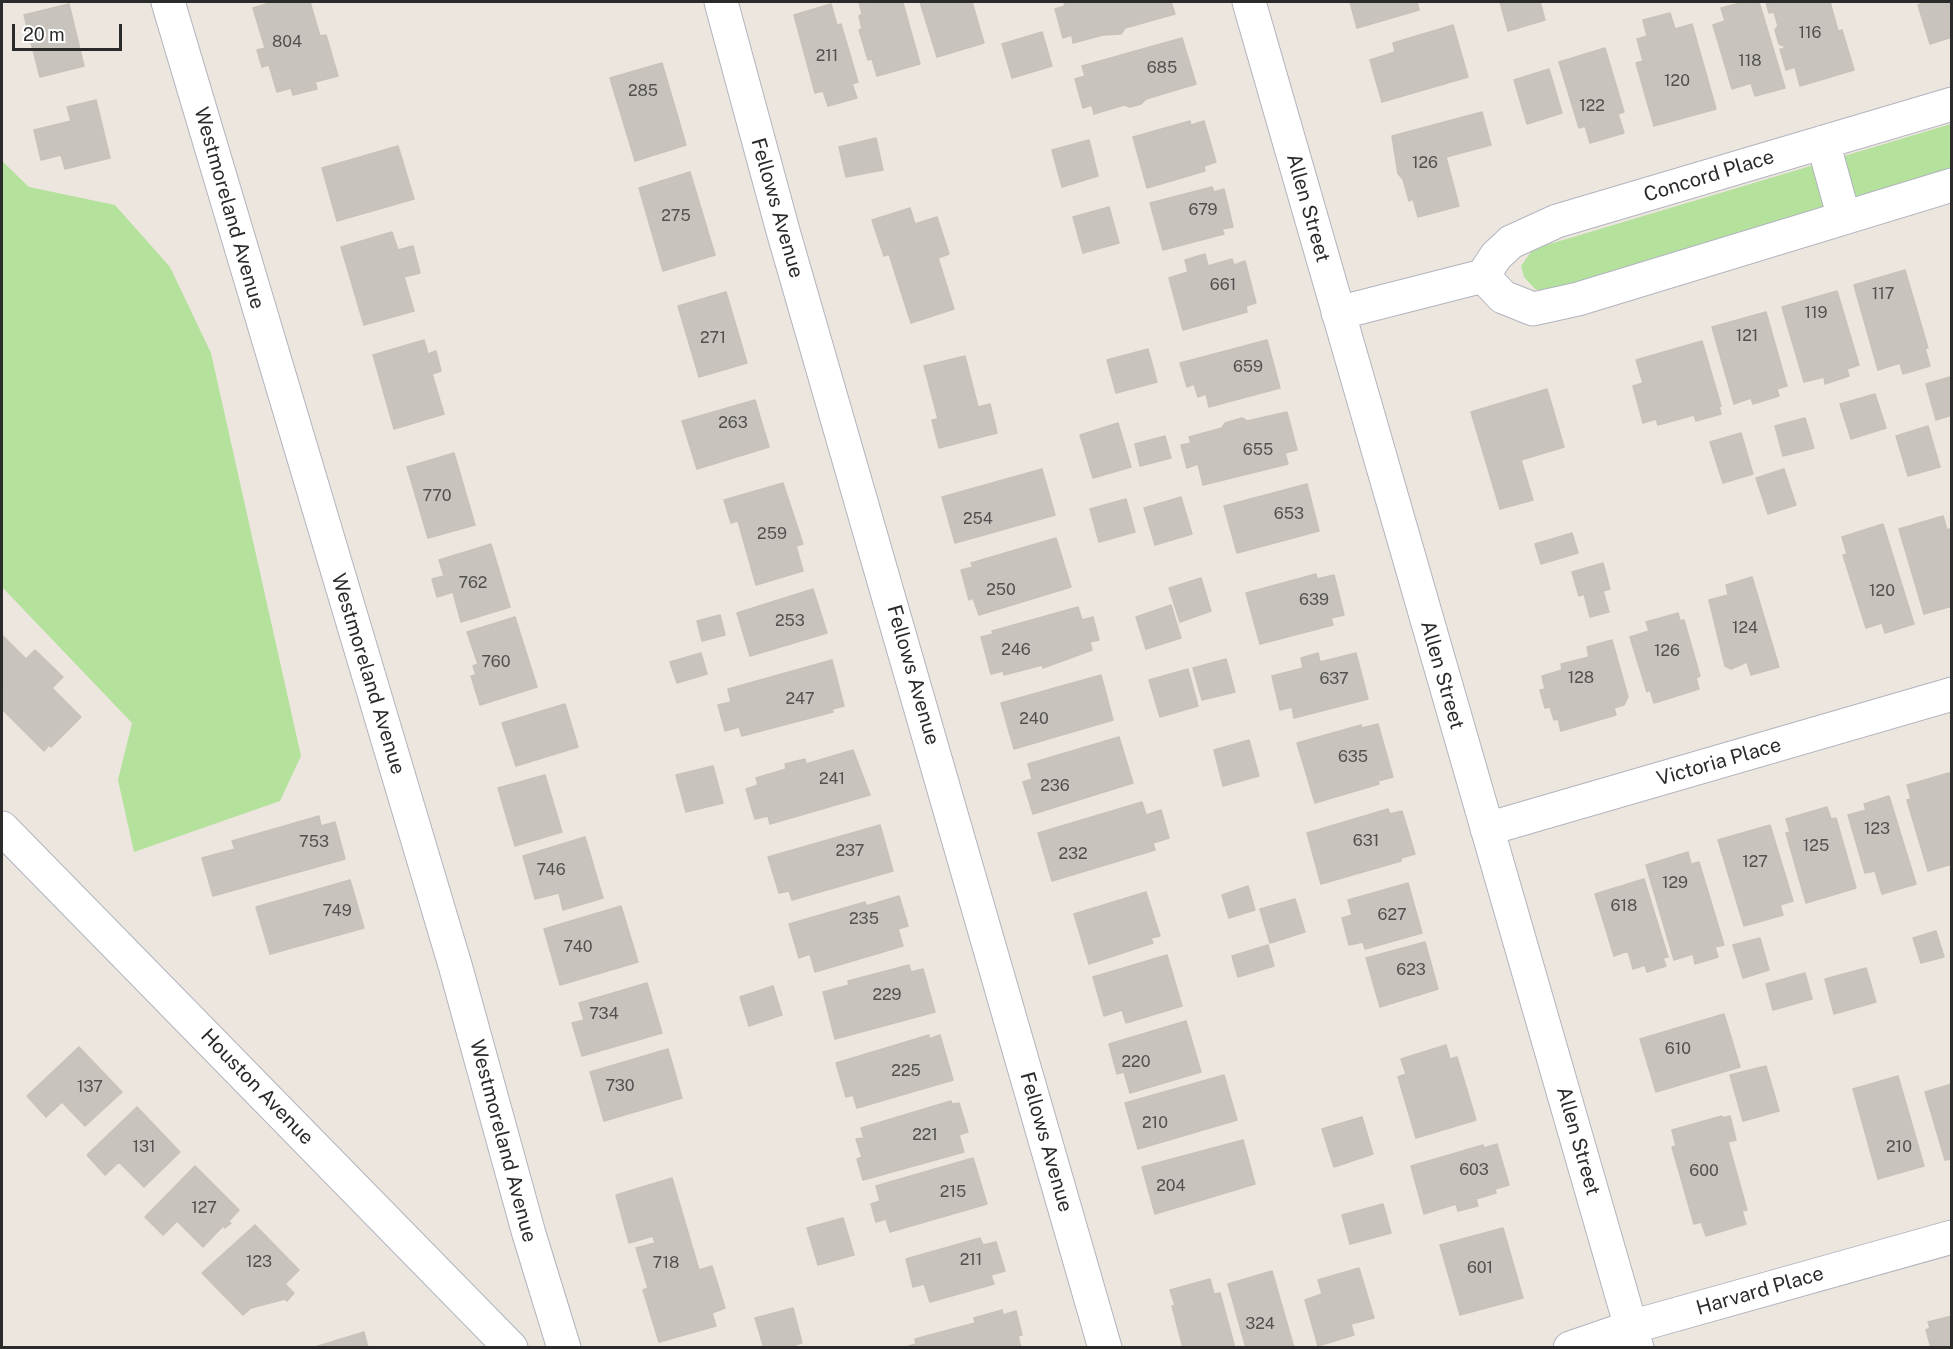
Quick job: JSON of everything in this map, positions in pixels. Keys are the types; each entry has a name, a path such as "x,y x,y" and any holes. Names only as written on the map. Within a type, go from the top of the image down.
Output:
{"street":[{"name":"Westmoreland Avenue","path":"168,2 451,953 529,1234 564,1347"},
{"name":"Fellows Avenue","path":"721,2 783,231 1105,1347"},
{"name":"Allen Street","path":"1249,2 1634,1337"},
{"name":"Concord Place","path":"1483,276 1496,256 1511,242 1557,220 1952,104"},
{"path":"1823,142 1844,218"},
{"path":"1338,313 1483,276 1503,297 1533,309 1578,299 1952,185"},
{"name":"Victoria Place","path":"1487,829 1952,694"},
{"name":"Houston Avenue","path":"2,828 511,1347"},
{"name":"Harvard Place","path":"1570,1347 1634,1337 1952,1237"}],"green space":[{"path":"1951,124 1951,175 1554,295 1535,289 1524,277 1521,266 1533,249"},
{"path":"2,161 29,187 115,205 170,267 211,353 301,756 280,801 134,852 118,780 132,723 2,587"}],"building":[{"path":"273,2 310,2 320,36 326,35 338,76 315,82 317,89 293,95 291,88 277,92 269,65 262,67 257,50 265,48 253,8"},
{"path":"859,2 903,3 920,64 877,76 872,59 868,60 859,30 862,29 859,16 862,14"},
{"path":"920,2 972,2 984,43 937,57"},
{"path":"1064,2 1171,2 1175,14 1125,28 1121,34 1103,35 1073,43 1072,35 1063,38 1055,9 1065,6"},
{"path":"1350,2 1417,2 1419,10 1357,28"},
{"path":"1500,2 1540,2 1545,20 1508,31"},
{"path":"1744,2 1759,2 1785,88 1755,96 1751,83 1732,89 1713,25 1725,21 1721,8"},
{"path":"1766,2 1830,2 1838,31 1842,30 1854,70 1800,86 1795,67 1786,70 1780,49 1784,49 1784,46 1779,44 1774,12 1769,13"},
{"path":"1927,2 1952,2 1952,37 1930,44 1918,5"},
{"path":"69,4 84,66 40,77 24,15"},
{"path":"831,4 837,25 841,24 858,82 852,84 857,98 828,106 823,91 815,93 794,15"},
{"path":"1670,13 1675,29 1692,24 1716,109 1654,126 1636,63 1643,61 1637,39 1647,36 1643,20"},
{"path":"1453,25 1468,77 1382,102 1370,60 1395,52 1393,43"},
{"path":"1042,32 1052,66 1012,78 1002,44"},
{"path":"1182,38 1196,84 1146,99 1141,104 1130,107 1124,105 1094,114 1092,105 1083,108 1075,79 1085,76 1082,66"},
{"path":"1605,48 1624,112 1618,114 1624,133 1590,143 1585,126 1579,128 1559,62"},
{"path":"662,63 686,145 635,161 610,78"},
{"path":"1549,69 1562,113 1527,124 1514,80"},
{"path":"96,100 110,158 65,169 61,155 41,160 34,130 71,121 67,107"},
{"path":"1482,112 1491,145 1446,157 1459,206 1418,217 1413,199 1409,201 1403,179 1398,174 1392,136"},
{"path":"1190,121 1191,125 1204,121 1216,162 1204,166 1205,171 1147,188 1133,137"},
{"path":"876,138 883,170 846,177 839,147"},
{"path":"1089,140 1098,176 1062,187 1052,150"},
{"path":"398,146 414,199 337,221 322,168"},
{"path":"690,172 715,255 663,271 639,188"},
{"path":"1212,187 1214,192 1224,189 1233,227 1222,229 1224,234 1163,250 1150,203"},
{"path":"1109,207 1119,243 1083,253 1073,217"},
{"path":"910,208 915,224 937,217 949,254 938,258 954,309 911,323 889,254 884,256 872,220"},
{"path":"392,232 398,250 413,246 420,273 404,277 414,311 364,325 341,247"},
{"path":"1205,254 1208,266 1232,259 1234,265 1245,261 1256,303 1246,306 1247,312 1183,330 1169,278 1188,272 1185,260"},
{"path":"1905,270 1928,348 1925,348 1930,366 1903,374 1900,363 1878,370 1854,285"},
{"path":"1837,291 1859,365 1847,369 1849,376 1825,384 1824,377 1804,382 1782,307"},
{"path":"726,292 747,363 699,377 678,306"},
{"path":"1766,312 1787,386 1777,389 1779,396 1753,404 1751,398 1734,404 1712,327"},
{"path":"424,340 428,354 436,351 441,371 432,374 444,414 394,429 373,355"},
{"path":"1267,340 1280,388 1209,407 1206,394 1198,397 1194,384 1187,387 1180,363"},
{"path":"1702,341 1721,406 1719,407 1721,414 1696,421 1694,415 1658,425 1656,419 1643,423 1633,386 1643,383 1636,360"},
{"path":"1148,349 1157,382 1116,393 1107,360"},
{"path":"965,356 978,407 990,404 997,433 939,448 932,420 938,419 924,366"},
{"path":"1950,377 1952,415 1936,420 1926,384"},
{"path":"1547,389 1564,447 1521,460 1533,500 1500,509 1471,412"},
{"path":"1875,394 1886,428 1851,439 1840,404"},
{"path":"755,400 769,447 697,469 682,421"},
{"path":"1287,412 1297,450 1285,453 1288,464 1203,485 1198,464 1187,468 1181,445 1191,443 1189,437 1222,428 1225,423 1242,418 1247,421"},
{"path":"1805,418 1814,448 1783,456 1775,426"},
{"path":"1118,423 1131,467 1093,478 1080,435"},
{"path":"1928,426 1940,467 1908,476 1896,436"},
{"path":"1741,433 1753,474 1723,483 1710,442"},
{"path":"1165,436 1171,458 1140,466 1135,444"},
{"path":"454,453 475,525 428,538 407,467"},
{"path":"1042,469 1055,515 955,543 942,497"},
{"path":"1784,469 1796,505 1768,514 1756,478"},
{"path":"783,483 803,544 796,546 803,571 756,585 738,521 731,523 724,500"},
{"path":"1307,484 1319,531 1237,553 1224,506"},
{"path":"1181,497 1192,534 1155,545 1144,508"},
{"path":"1126,499 1135,532 1099,542 1090,509"},
{"path":"1943,516 1947,530 1952,528 1952,606 1924,614 1899,529"},
{"path":"1883,524 1914,624 1885,633 1882,623 1866,628 1843,555 1847,554 1842,537"},
{"path":"1572,533 1578,553 1541,564 1535,544"},
{"path":"1056,538 1071,587 979,615 973,598 969,600 961,570 973,567 971,563"},
{"path":"491,544 510,607 461,622 453,592 437,597 432,579 444,576 439,560"},
{"path":"1603,563 1610,589 1603,591 1609,612 1590,617 1584,594 1579,596 1572,572"},
{"path":"1316,574 1317,579 1334,575 1344,615 1331,618 1333,625 1260,644 1246,593"},
{"path":"1752,577 1779,667 1751,675 1747,662 1731,669 1725,666 1709,600 1728,595 1726,585"},
{"path":"1201,578 1211,611 1180,622 1169,588"},
{"path":"813,589 827,633 750,656 737,613"},
{"path":"1171,605 1181,638 1146,649 1136,617"},
{"path":"1078,607 1082,620 1093,617 1099,640 1090,642 1092,650 1043,668 1042,665 1004,675 1003,671 991,674 981,637 993,634 992,631"},
{"path":"1678,613 1680,621 1684,620 1700,676 1696,678 1699,689 1654,703 1650,690 1647,692 1630,637 1649,631 1646,622"},
{"path":"720,615 725,635 702,641 697,621"},
{"path":"515,617 537,687 480,705 471,676 476,675 473,666 478,664 467,632"},
{"path":"3,636 26,659 35,650 63,677 52,688 81,717 44,751 2,709"},
{"path":"1612,640 1628,697 1624,705 1614,708 1616,715 1561,731 1558,719 1554,720 1550,707 1545,708 1540,690 1545,689 1542,676 1562,670 1561,664 1589,657 1587,647"},
{"path":"701,653 707,674 677,683 670,662"},
{"path":"1318,653 1320,662 1356,653 1368,699 1294,718 1292,707 1280,710 1272,676 1303,668 1301,658"},
{"path":"1226,659 1235,692 1202,700 1193,668"},
{"path":"832,660 844,706 832,709 833,712 742,736 739,727 725,731 718,705 731,702 728,689"},
{"path":"1188,669 1198,706 1160,717 1149,680"},
{"path":"1101,675 1113,720 1014,749 1001,703"},
{"path":"565,704 578,747 516,766 502,723"},
{"path":"1378,724 1393,777 1378,781 1379,784 1315,803 1297,743 1361,725 1362,728"},
{"path":"1119,737 1133,783 1033,814 1023,782 1032,779 1028,764"},
{"path":"1249,740 1259,776 1223,786 1214,750"},
{"path":"853,750 870,795 770,824 768,816 755,819 746,789 758,785 756,778 786,769 785,764 805,759 806,764"},
{"path":"713,766 723,803 686,812 676,775"},
{"path":"1949,773 1952,781 1952,864 1928,871 1907,800 1911,799 1907,785"},
{"path":"545,775 562,832 515,846 498,788"},
{"path":"1889,796 1916,884 1882,894 1875,871 1865,873 1848,815 1866,810 1864,804"},
{"path":"1142,802 1146,815 1161,810 1169,838 1153,843 1155,850 1052,881 1038,833"},
{"path":"1827,807 1831,819 1836,818 1856,888 1806,903 1786,833 1790,832 1786,819"},
{"path":"1388,809 1390,814 1402,811 1415,854 1401,858 1401,861 1321,884 1307,833"},
{"path":"319,816 321,826 335,822 345,859 213,896 202,858 235,849 232,841"},
{"path":"880,825 893,871 792,900 789,891 779,893 768,857"},
{"path":"1770,825 1793,901 1780,905 1783,915 1744,926 1718,840"},
{"path":"585,837 603,898 563,910 559,893 535,899 523,856"},
{"path":"1688,852 1691,864 1699,862 1724,945 1715,947 1718,957 1695,964 1693,954 1674,960 1646,865"},
{"path":"1644,879 1668,957 1663,958 1666,966 1647,972 1645,965 1633,969 1628,951 1614,956 1595,894"},
{"path":"350,880 364,928 270,954 256,907"},
{"path":"1408,883 1422,933 1365,949 1363,942 1349,945 1342,918 1352,915 1348,900"},
{"path":"1248,886 1255,910 1229,918 1222,895"},
{"path":"1146,892 1160,936 1151,938 1153,943 1089,964 1074,914"},
{"path":"899,896 908,926 898,929 903,946 815,972 810,954 799,958 789,924 865,902 866,906"},
{"path":"1295,899 1305,932 1270,943 1260,909"},
{"path":"621,906 638,962 560,985 544,929"},
{"path":"1936,931 1944,957 1921,963 1913,938"},
{"path":"1760,938 1769,970 1743,978 1733,945"},
{"path":"1425,942 1438,989 1380,1007 1366,958"},
{"path":"1268,945 1274,966 1238,977 1232,956"},
{"path":"1167,955 1182,1006 1126,1023 1122,1010 1104,1016 1093,977"},
{"path":"909,965 911,972 923,969 935,1012 835,1039 823,992 849,985 848,981"},
{"path":"1866,968 1876,1002 1834,1014 1825,979"},
{"path":"1805,973 1812,999 1773,1010 1766,984"},
{"path":"647,983 662,1033 582,1056 572,1023 584,1020 579,1003"},
{"path":"773,986 782,1015 749,1026 740,997"},
{"path":"1724,1014 1740,1067 1656,1092 1640,1039"},
{"path":"1186,1021 1201,1072 1130,1093 1124,1072 1117,1074 1109,1044"},
{"path":"929,1035 929,1039 940,1035 953,1080 857,1108 853,1095 846,1097 836,1063"},
{"path":"1446,1045 1450,1059 1457,1057 1476,1120 1416,1138 1398,1077 1406,1074 1401,1059"},
{"path":"79,1047 122,1092 85,1126 62,1102 46,1117 27,1096"},
{"path":"668,1049 682,1098 604,1121 590,1072"},
{"path":"1766,1066 1779,1111 1743,1121 1730,1075"},
{"path":"1224,1075 1237,1120 1138,1149 1125,1103"},
{"path":"1898,1076 1924,1166 1878,1179 1853,1089"},
{"path":"1952,1084 1952,1159 1945,1160 1925,1092"},
{"path":"951,1101 952,1104 959,1103 968,1132 959,1135 964,1152 863,1180 857,1159 862,1157 856,1139 864,1138 861,1128"},
{"path":"137,1107 180,1152 144,1187 119,1162 105,1175 87,1155"},
{"path":"1722,1116 1723,1118 1730,1116 1736,1140 1728,1142 1747,1210 1742,1211 1746,1224 1706,1236 1701,1222 1694,1224 1672,1147 1676,1146 1672,1130"},
{"path":"1362,1117 1373,1154 1334,1167 1322,1129"},
{"path":"1243,1140 1255,1184 1155,1214 1142,1167"},
{"path":"1497,1144 1509,1185 1495,1189 1496,1193 1476,1199 1478,1206 1458,1211 1456,1204 1424,1214 1411,1166 1483,1145 1484,1148"},
{"path":"973,1158 987,1204 890,1232 886,1219 876,1222 871,1204 880,1201 876,1186"},
{"path":"195,1166 239,1210 228,1222 231,1223 225,1228 223,1226 203,1247 177,1221 163,1235 145,1217"},
{"path":"672,1178 699,1270 712,1266 725,1308 712,1313 716,1326 659,1342 643,1290 648,1288 636,1248 655,1243 653,1236 629,1243 616,1195"},
{"path":"1383,1204 1391,1233 1350,1244 1342,1215"},
{"path":"843,1218 854,1255 818,1265 807,1228"},
{"path":"255,1225 299,1270 285,1284 294,1293 287,1301 285,1299 251,1308 243,1315 202,1273"},
{"path":"1503,1228 1523,1298 1460,1315 1440,1245"},
{"path":"980,1238 983,1245 996,1242 1005,1271 991,1275 994,1284 930,1302 924,1284 913,1287 906,1259"},
{"path":"1359,1268 1374,1318 1351,1324 1354,1335 1318,1346 1305,1300 1322,1294 1318,1280"},
{"path":"1272,1271 1294,1348 1246,1348 1228,1284"},
{"path":"1210,1279 1214,1294 1220,1293 1235,1348 1183,1348 1170,1290"},
{"path":"793,1308 802,1343 785,1348 764,1348 755,1318"},
{"path":"1002,1310 1003,1315 1016,1311 1022,1335 1018,1336 1021,1348 902,1348 916,1344 915,1339 975,1323 974,1318"},
{"path":"1952,1316 1952,1348 1931,1348 1926,1330 1930,1328 1928,1322"},
{"path":"364,1332 368,1348 315,1348 315,1347"}]}
